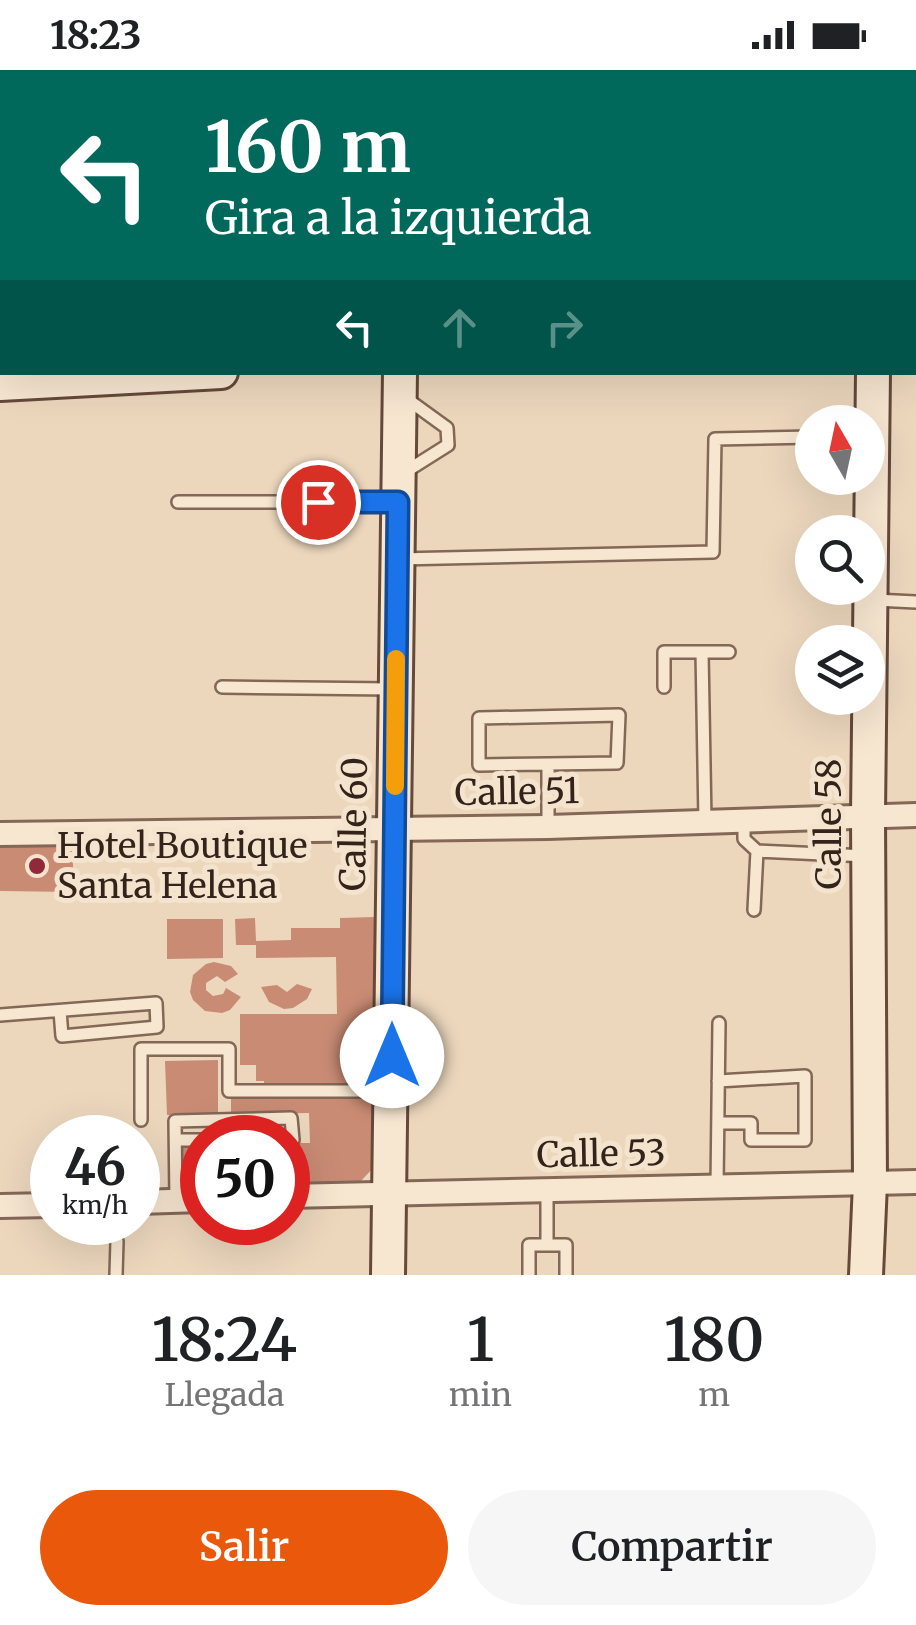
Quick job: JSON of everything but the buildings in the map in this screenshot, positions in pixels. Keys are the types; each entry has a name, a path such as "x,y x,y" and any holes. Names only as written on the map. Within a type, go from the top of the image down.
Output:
{"main road":[{"path":"0,384 166,375"},
{"name":"Calle 58","path":"871,405 873,375"},
{"name":"Calle 60","path":"388,1275 392,1168 387,1091 393,829 390,689 402,559 398,488 402,386"},
{"name":"Calle 58","path":"866,1275 870,1183 870,605"}],"street":[{"path":"390,689 398,488"},
{"path":"401,1275 389,1193 393,829 402,559"},
{"name":"Calle 51","path":"0,834 548,827 916,815"},
{"name":"Calle 53","path":"310,1195 916,1182"},
{"path":"374,1275 389,1193"},
{"path":"160,1201 180,1201"},
{"path":"0,1206 30,1205"}],"lane":[{"path":"178,502 398,488 448,445 447,428 402,386"},
{"path":"402,559 713,552 715,438 795,437"},
{"path":"885,600 916,602"},
{"path":"664,687 664,652 729,652"},
{"path":"702,652 704,822"},
{"path":"222,687 390,689"},
{"path":"619,715 617,763 548,764 478,765 479,718 619,715"},
{"path":"548,764 548,827"},
{"path":"744,820 744,839 756,851 868,856"},
{"path":"754,910 756,851"},
{"path":"0,1015 156,1003 157,1027 62,1036 60,1011"},
{"path":"717,1186 720,1024"},
{"path":"141,1115 141,1049 230,1049 229,1091 387,1091"},
{"path":"718,1081 804,1076 805,1140 751,1140 750,1123 718,1124"},
{"path":"176,1201 175,1120 180,1120"},
{"path":"546,1190 547,1245"},
{"path":"529,1275 528,1244 566,1245 566,1275"},
{"path":"116,1275 117,1245"}],"slow traffic":[{"path":"395,786 396,659"}],"place":[{"name":"Hotel Boutique Santa Helena","path":"37,866"}],"route":[{"path":"318,502 398,502 392,1056"}]}
